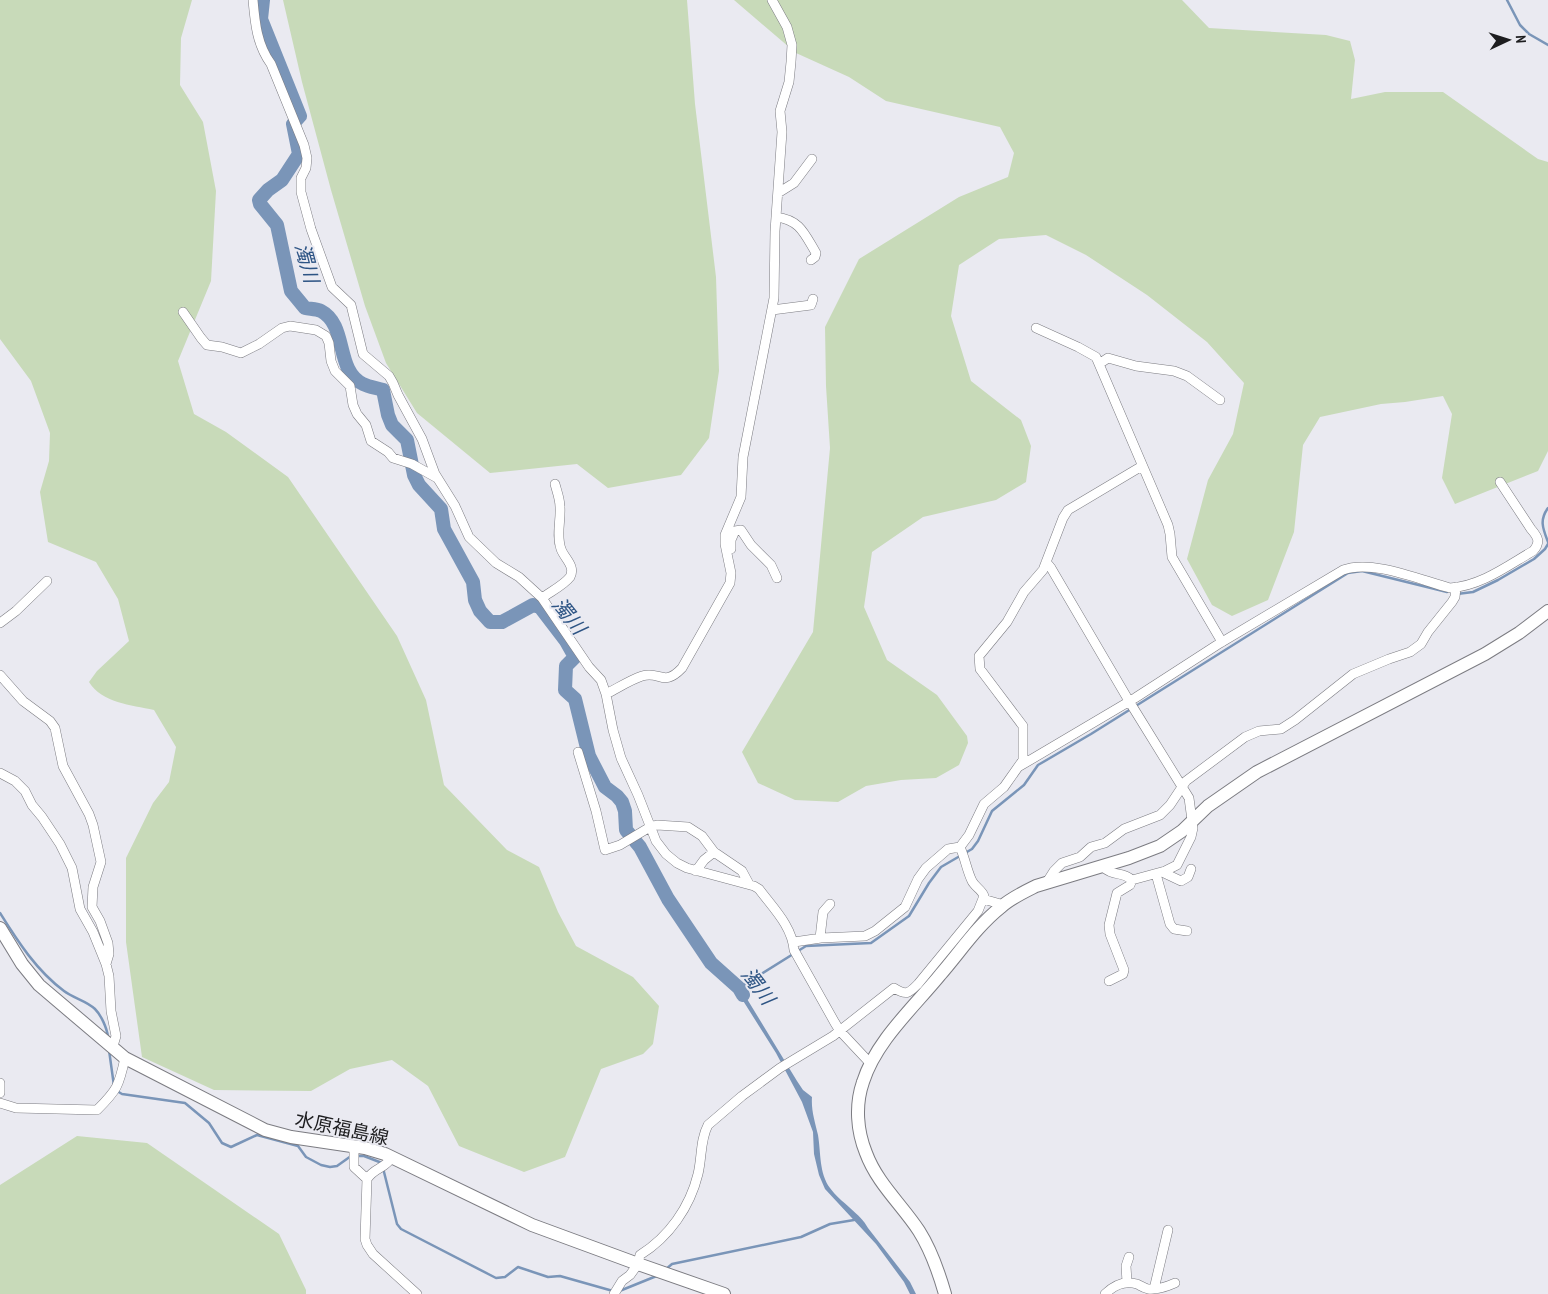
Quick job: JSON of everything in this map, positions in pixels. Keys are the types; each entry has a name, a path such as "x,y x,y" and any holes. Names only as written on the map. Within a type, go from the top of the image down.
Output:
{"street":[{"path":"253,0 257,35 264,55 271,64 304,145 307,158 306,168 301,178 301,192 324,268 332,286 351,305 363,354 389,376 405,410 422,439 437,478 455,506 469,537 496,563 542,598 600,680 606,694 621,758 656,841 666,854 677,863 696,871 749,884 760,889 783,922 840,1031 870,1063"},
{"path":"606,694 643,676 668,678 674,676 682,668 730,583 731,573 725,535 740,502 743,457 772,310 782,132 780,111 789,82 792,45 787,28 772,0"},
{"path":"778,193 794,183 812,159"},
{"path":"776,217 787,218 795,222 816,252 815,257 811,260"},
{"path":"772,310 811,305 813,299"},
{"path":"184,312 201,338 208,345 241,353 260,344 282,328 290,326 316,330 326,336 335,371 350,386 353,405 357,414 366,425 371,441 388,452 393,458 412,464 437,478"},
{"path":"1036,328 1078,346 1096,357 1168,526 1172,557 1222,642"},
{"path":"1099,364 1108,358 1136,366 1174,371 1187,376 1220,400"},
{"path":"614,1294 622,1281 630,1275 638,1264 640,1255 650,1249 663,1236 678,1220 685,1208 699,1173 704,1131 708,1125 742,1096 780,1068 840,1031 894,988 905,993 909,992 918,984 978,911 983,899 982,892 971,880 963,852 984,804 1004,786 1023,760 1023,726 980,670 979,656 1007,622 1024,592 1043,570 1063,518 1068,510 1142,466"},
{"path":"1047,882 1062,863 1080,857 1091,847 1105,843 1124,829 1160,815 1170,805 1186,781 1245,737 1259,731 1281,729 1353,674 1410,652 1421,644 1452,602 1456,592 1484,580 1538,547 1539,540 1537,535 1530,529 1500,482"},
{"path":"542,598 570,577 572,570 558,539 561,508 555,484"},
{"path":"729,564 732,559 731,540 733,534 735,531 741,530 751,545 771,565 777,578"},
{"path":"1046,562 1189,798 1193,828 1191,837 1177,865 1159,873 1132,880 1124,875 1110,873 1103,866"},
{"path":"1020,766 1132,706 1222,642 1318,584 1349,568 1366,566 1378,568 1450,588 1456,592"},
{"path":"0,623 16,611 47,581"},
{"path":"945,1294 939,1275 920,1232 874,1170 860,1132 858,1107 862,1084 870,1063 887,1039 977,930 1004,904 1024,892 1047,882 1103,866 1160,846 1182,831 1208,806 1257,772 1485,654 1519,633 1548,611"},
{"path":"0,675 24,701 50,721 55,728 63,766 91,820 101,862 93,887 92,907 100,921 108,943 109,954 106,964"},
{"path":"578,752 596,811 605,850 609,850 657,825 688,827 702,836 714,852 742,871 749,884"},
{"path":"0,773 15,781 25,790 32,805 60,844 72,868 80,909 93,932 106,964 111,1011 116,1036 113,1046"},
{"path":"796,950 820,938 865,936 875,931 905,907 918,879 926,868 948,849 963,852"},
{"path":"696,871 704,860 714,852"},
{"path":"1159,873 1181,882 1188,878 1191,869"},
{"path":"1159,873 1170,924 1174,928 1187,931"},
{"path":"1109,981 1123,974 1124,970 1110,934 1109,925 1114,898 1117,893 1130,885 1132,880"},
{"path":"983,899 1004,904"},
{"path":"820,938 824,912 830,904"},
{"name":"水原福島線","path":"0,928 22,964 39,986 125,1058 265,1130 365,1148 392,1157 532,1225 724,1294"},
{"path":"0,1104 16,1108 97,1110 114,1092 120,1079 125,1058"},
{"path":"0,1084 0,1093"},
{"path":"354,1146 354,1167 368,1179"},
{"path":"392,1157 388,1163 372,1172 368,1179 364,1230 367,1245 373,1254 417,1294"},
{"path":"1150,1291 1168,1230"},
{"path":"1127,1282 1126,1266 1130,1257"},
{"path":"1105,1294 1117,1284 1127,1282 1137,1284 1150,1291 1175,1283"}],"green space":[{"path":"0,0 192,0 181,38 180,85 203,122 216,191 211,281 178,361 194,414 226,432 288,477 397,636 426,700 444,785 507,850 539,867 558,912 576,946 633,977 659,1006 653,1044 643,1054 601,1069 565,1157 524,1172 459,1146 428,1086 392,1060 350,1069 311,1091 214,1090 142,1057 126,942 126,858 153,803 169,782 176,747 154,710 109,699 101,695 89,682 97,671 129,641 118,599 96,562 48,542 40,492 49,461 50,433 31,381 0,339"},
{"path":"283,0 687,0 695,104 716,277 719,371 709,438 681,475 608,488 577,464 490,473 417,413 386,363 365,306 302,82"},
{"path":"734,0 1182,0 1209,28 1326,35 1350,41 1355,60 1351,99 1385,92 1443,92 1538,159 1548,162 1548,451 1538,471 1455,504 1442,478 1452,414 1443,396 1381,404 1320,417 1303,445 1294,532 1268,600 1232,616 1212,605 1187,559 1208,480 1233,434 1244,383 1207,342 1147,295 1086,255 1046,235 999,239 959,265 951,316 971,381 1021,420 1031,446 1026,482 996,500 923,517 872,552 864,607 887,660 937,695 967,736 968,743 959,765 936,778 901,780 866,786 838,802 795,800 758,783 742,752 813,632 830,448 825,327 859,259 959,197 1008,177 1014,153 1000,127 886,101 849,77 796,53"},
{"path":"77,1136 147,1143 279,1234 306,1290 306,1294 0,1294 0,1185"}],"water":[{"name":"濁川","path":"730,980 741,989 797,1081 803,1090 812,1097 821,1163 826,1182 834,1193 865,1223 910,1282 916,1294 910,1294 904,1282 876,1244 825,1189 819,1175 814,1154 813,1132 802,1102 776,1053"}],"waterway":[{"name":"濁川","path":"263,0 261,19 300,116 293,124 299,154 282,180 268,190 259,200 260,204 277,225 291,291 305,308 321,311 335,326 348,369 354,378 365,385 383,390 392,425 407,440 414,475 419,485 441,509 444,529 473,582 475,600 480,611 490,622 502,622 533,605 540,607 566,641 575,657 566,666 565,690 575,699 589,756 605,787 622,802 625,811 626,830 640,847 668,899 711,963 739,988 743,995"},
{"path":"1507,0 1520,25 1529,34 1548,45"},
{"path":"1548,508 1543,521 1543,529 1548,542"},
{"path":"1457,594 1473,592 1498,580 1534,559 1548,544"},
{"path":"739,988 806,946 871,943 909,916 941,867 972,849 978,841 992,811 1024,785 1038,765 1091,734 1348,573 1362,571 1447,592"},
{"path":"0,913 21,945 45,974 64,991 92,1006 101,1018 108,1037"},
{"path":"109,1050 114,1086"},
{"path":"117,1091 122,1094 185,1103 209,1123 222,1143 231,1147 257,1135 298,1146 306,1157 321,1165 337,1166 351,1156"},
{"path":"357,1156 364,1156 382,1163"},
{"path":"383,1168 397,1224 401,1229 496,1278 505,1277 518,1267 548,1277 560,1276 613,1291"},
{"path":"665,1270 672,1264 801,1237 830,1224 854,1220"},
{"path":"618,1291 659,1275"}]}
